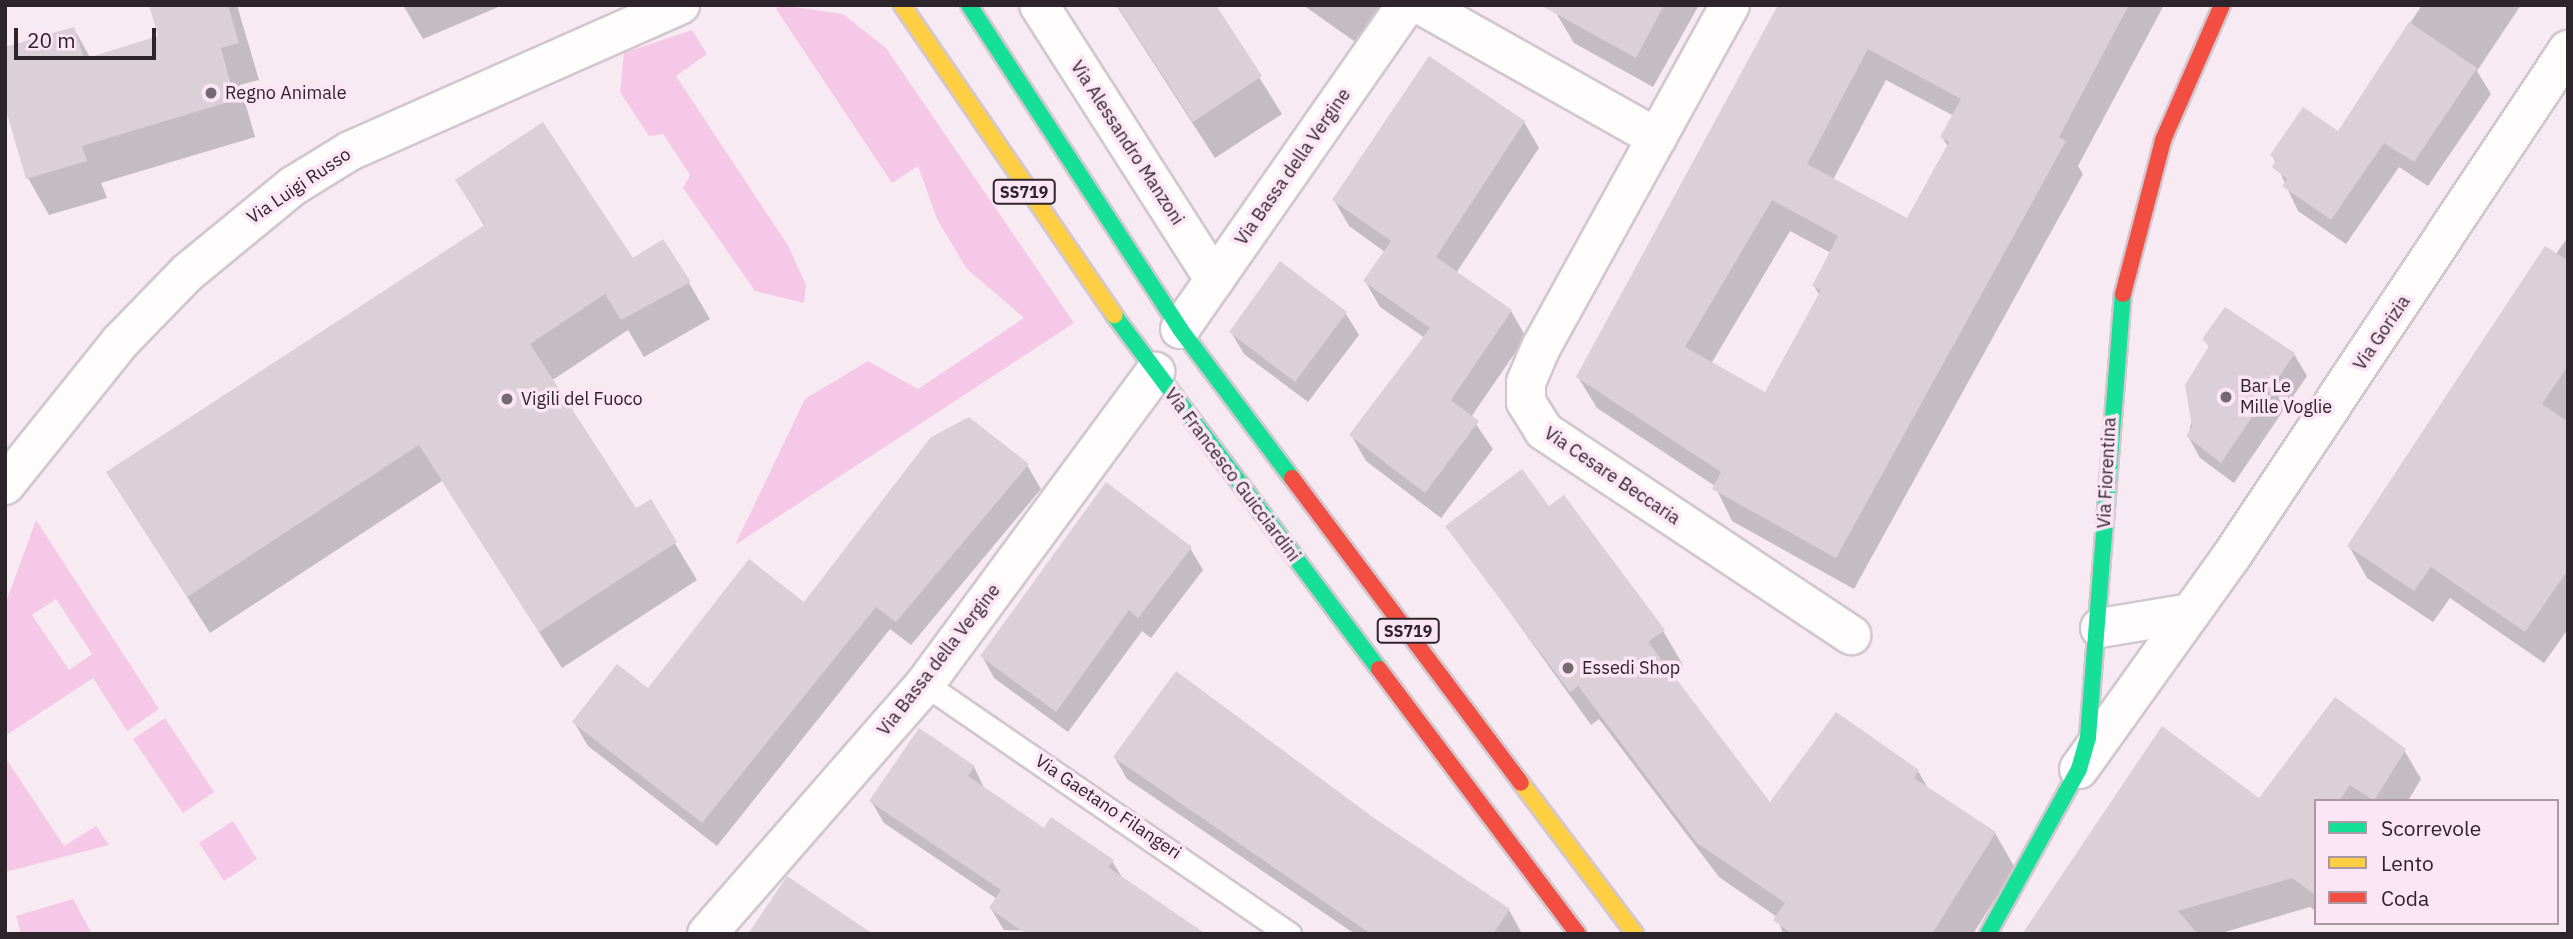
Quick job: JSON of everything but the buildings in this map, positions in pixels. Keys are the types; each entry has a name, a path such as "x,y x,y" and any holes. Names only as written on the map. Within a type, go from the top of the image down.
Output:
{"main road":[{"name":"Via Francesco Guicciardini","path":"902,5 995,149 1155,372 1578,934"},
{"name":"SS719","path":"969,5 1180,328 1635,934"},
{"name":"Via Fiorentina","path":"1988,934 2079,769 2095,699 2112,370 2130,250 2163,140 2222,5"}],"street":[{"name":"Via Luigi Russo","path":"5,485 120,342 197,264 293,186 395,130 680,5"},
{"name":"Via Alessandro Manzoni","path":"1039,5 1215,281"},
{"name":"Via Bassa della Vergine","path":"1180,328 1406,5"},
{"path":"1421,5 1657,138"},
{"name":"Via Cesare Beccaria","path":"1730,5 1541,347 1526,382 1526,402 1544,431 1851,635"},
{"name":"Via Gorizia","path":"2079,769 2190,613 2568,50"},
{"name":"Via Bassa della Vergine","path":"706,934 925,684 1155,372"},
{"path":"2100,628 2190,613"}],"lane":[{"name":"Via Gaetano Filangeri","path":"925,684 1289,934"}],"shaded area":[{"path":"781,5 843,14 886,48 1074,323 735,545 805,399 868,361 918,389 1024,318 966,268 937,219 918,166 892,183 776,9"},
{"path":"692,30 707,54 676,76 789,247 806,285 804,303 755,291 683,188 690,175 663,134 649,136 620,92 624,53"},
{"path":"36,520 159,709 127,731 93,678 5,736 5,605","holes":["56,599 92,654 69,670 32,615"]},
{"path":"165,718 214,792 183,813 133,739"},
{"path":"5,757 64,846 96,826 109,845 5,872"},
{"path":"233,821 257,859 224,881 199,843"},
{"path":"73,899 92,934 21,934 16,916"}],"traffic: fast":[{"path":"969,5 1180,329 1292,478"},
{"path":"1988,934 2079,769 2088,737 2123,294"},
{"path":"1114,315 1379,669"}],"traffic: slow":[{"path":"902,5 1114,315"},
{"path":"1521,783 1635,934"}],"traffic: jam":[{"path":"2123,294 2163,140 2222,5"},
{"path":"1292,478 1521,783"},
{"path":"1379,669 1578,934"}],"place":[{"name":"Regno Animale","path":"211,93"},
{"name":"Bar Le Mille Voglie","path":"2226,397"},
{"name":"Vigili del Fuoco","path":"507,399"},
{"name":"Essedi Shop","path":"1568,668"}]}
